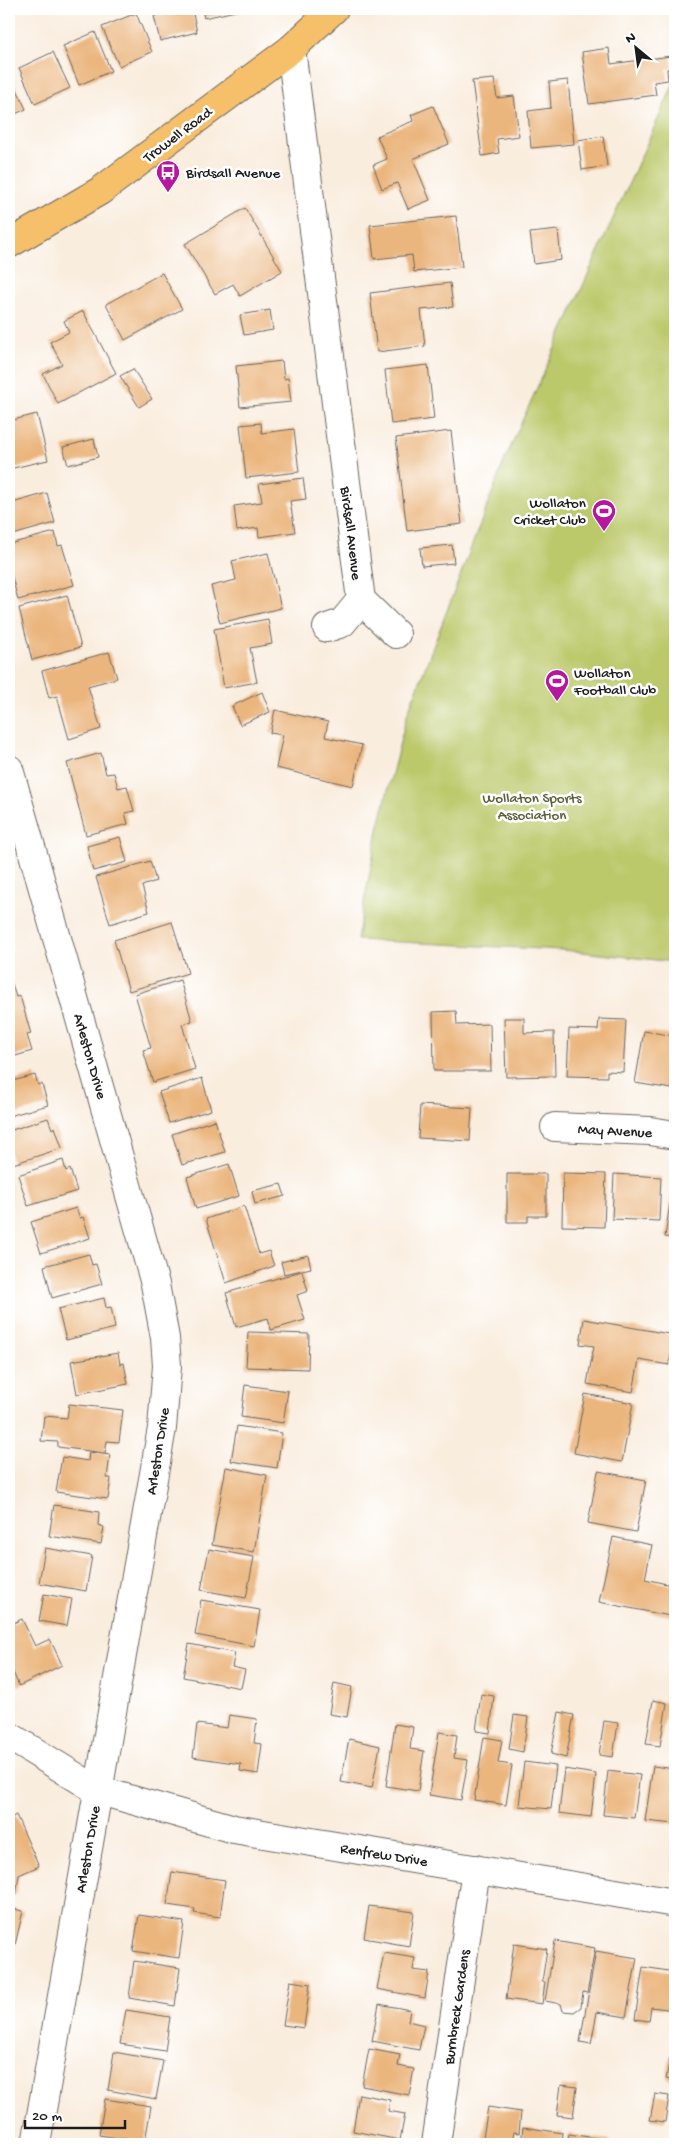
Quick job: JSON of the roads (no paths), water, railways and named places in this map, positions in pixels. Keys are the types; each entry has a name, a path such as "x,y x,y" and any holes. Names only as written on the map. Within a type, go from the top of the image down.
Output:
{"main road":[{"name":"Trowell Road","path":"9,244 100,192 291,48 334,9"}],"street":[{"name":"Birdsall Avenue","path":"291,48 360,600 396,634"},
{"name":"Birdsall Avenue","path":"327,628 342,623 360,600"},
{"name":"Arleston Drive","path":"9,769 155,1284 165,1338 166,1387 162,1428 36,2144"},
{"name":"May Avenue","path":"556,1127 650,1131 675,1135"},
{"name":"Renfrew Drive","path":"9,1736 97,1790 234,1829 675,1903"},
{"name":"Burnbreck Gardens","path":"436,2144 476,1869"}],"place":[{"name":"Birdsall Avenue","path":"168,193"},
{"name":"Wollaton Cricket Club","path":"604,532"},
{"name":"Wollaton Football Club","path":"557,702"}],"park label":[{"name":"Wollaton Sports Association","path":"532,806"}]}
